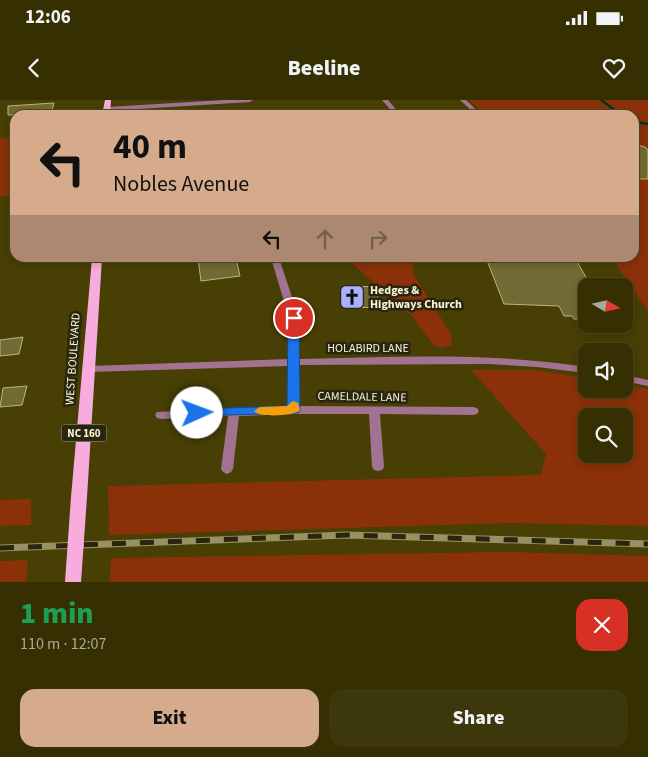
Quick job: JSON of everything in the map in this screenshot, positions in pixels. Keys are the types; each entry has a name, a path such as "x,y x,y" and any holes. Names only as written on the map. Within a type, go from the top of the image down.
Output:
{"main road":[{"name":"WEST BOULEVARD","path":"73,582 97,262"}],"street":[{"path":"131,110 250,100"},
{"path":"385,100 394,110"},
{"path":"463,100 474,110"},
{"path":"276,262 294,318 292,362 294,410"},
{"name":"HOLABIRD LANE","path":"89,369 292,362 472,361 518,363 578,369"},
{"path":"633,380 648,383"},
{"name":"CAMELDALE LANE","path":"161,415 294,410 472,412"},
{"path":"374,410 378,468"},
{"path":"226,469 234,412"}],"shaded area":[{"path":"469,100 648,100 648,312 633,290 633,278 625,278 615,262 639,262 639,110 480,110"},
{"path":"0,138 10,139 10,195 0,196"},
{"path":"351,262 412,262 414,275 451,334 452,345 441,348 433,345 412,316"},
{"path":"471,370 534,370 578,377 578,398 633,398 633,386 648,389 648,526 510,523 109,535 108,486 541,475 546,454"},
{"path":"31,499 31,525 0,526 0,500"},
{"path":"505,552 648,556 648,582 110,582 111,558"},
{"path":"28,560 26,582 0,582 0,561"}],"building":[{"path":"54,103 52,110 10,110 10,115 8,115 8,106"},
{"path":"639,145 648,150 648,179 639,179"},
{"path":"199,262 237,262 240,276 201,281"},
{"path":"488,262 577,262 586,278 578,278 578,319 574,319 572,316 564,316 559,306 504,304"},
{"name":"Hedges & Highways Church","path":"375,286 380,307 349,308 343,288"},
{"path":"23,337 19,354 0,356 0,340"},
{"path":"27,386 22,405 0,407 3,388"}],"waterway":[{"path":"601,100 615,110"},
{"path":"639,123 648,124"}],"railway":[{"path":"0,548 347,535 648,544"}],"slow traffic":[{"path":"260,411 294,410 293,406"}],"place":[{"name":"Hedges & Highways Church","path":"352,297"}],"route":[{"path":"197,413 294,410 292,362 294,318"}]}
